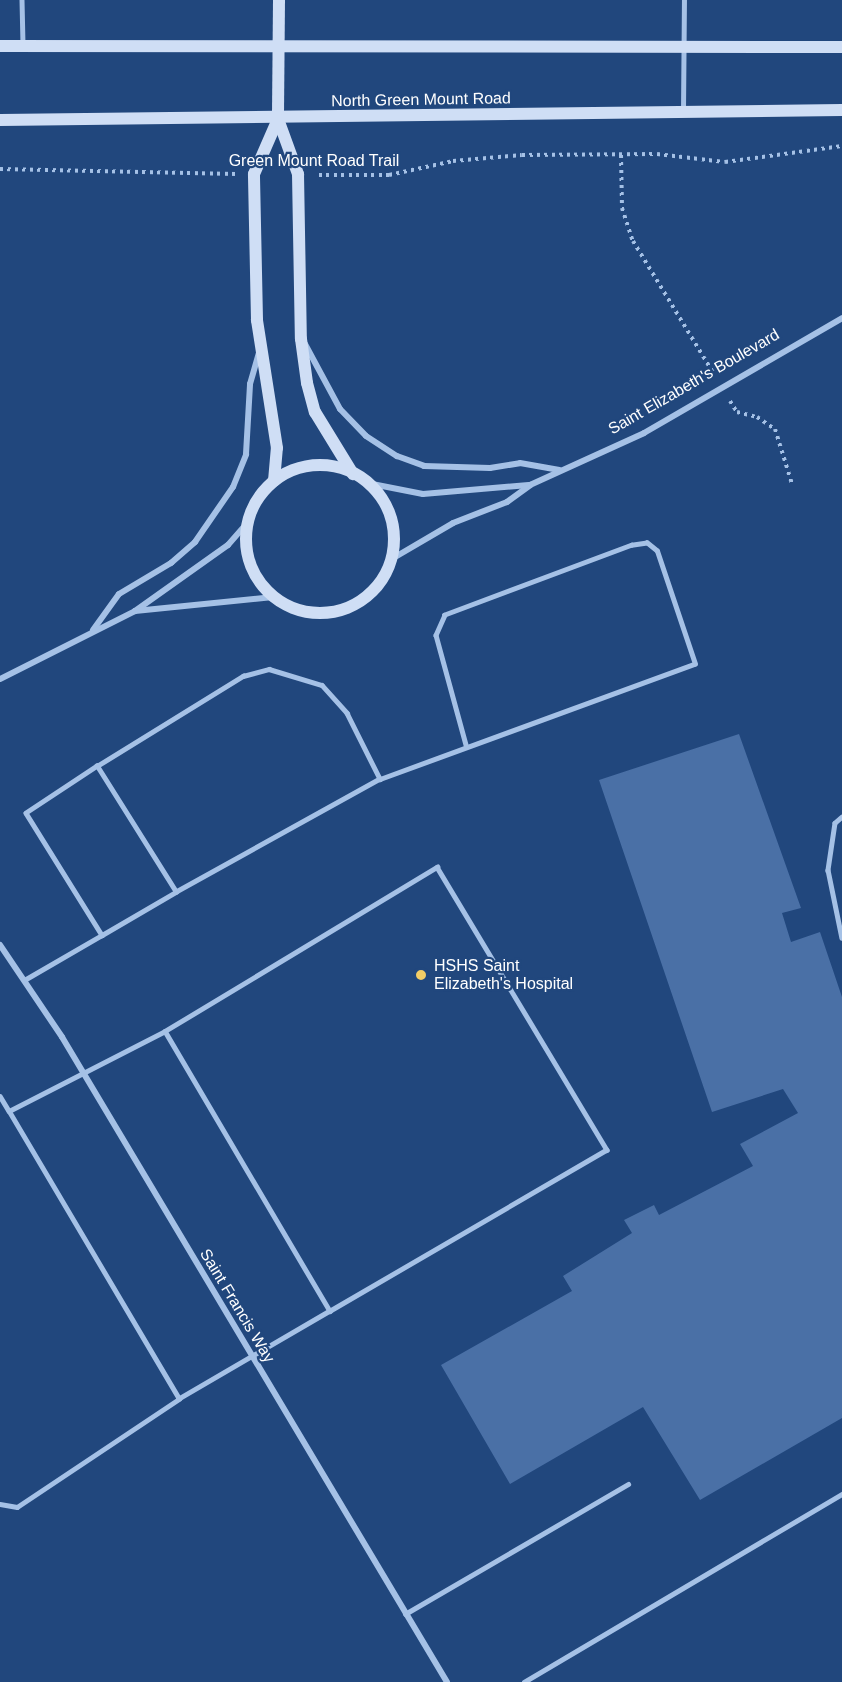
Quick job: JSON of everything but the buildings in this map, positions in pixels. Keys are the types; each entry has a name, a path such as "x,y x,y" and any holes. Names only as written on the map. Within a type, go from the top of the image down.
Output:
{"street":[{"path":"274,481 277,448 260,349 254,174 278,119 279,0"},
{"path":"0,46 842,47"},
{"name":"North Green Mount Road","path":"0,120 278,119 842,110"},
{"name":"Saint Elizabeth's Boulevard","path":"278,119 298,174 301,339 315,412 353,474"},
{"name":"Saint Elizabeth's Boulevard","path":"390,560 453,523 507,502 530,485 644,433 842,318"},
{"path":"301,339 318,362 340,409 366,436 397,456 424,466 490,468 520,463 559,471"},
{"path":"93,630 119,594 171,563 195,542 233,488 246,454 250,384 260,349"},
{"name":"Saint Elizabeth's Boulevard","path":"320,465 353,474 367,483 388,511 392,528 390,560 375,588 334,612 302,611 273,597 253,571 247,555 248,522 253,507 274,481 304,467 320,465"},
{"name":"Saint Elizabeth's Boulevard","path":"367,483 423,494 530,485"},
{"path":"0,679 93,630 135,611 228,545 248,522"},
{"path":"135,611 273,597"},
{"name":"Saint Francis Way","path":"0,945 26,979 82,1071 447,1682"}],"lane":[{"path":"22,0 23,46"},
{"path":"683,111 684,0"},
{"path":"26,979 176,892 381,779 466,745 694,664 657,551 647,543 632,545 445,615 436,635 466,745"},
{"path":"102,935 26,813 97,766 243,676 269,669 322,685 347,713 381,779"},
{"path":"97,766 176,892"},
{"path":"842,817 835,823 828,870 835,920 842,938"},
{"path":"0,1504 17,1507 179,1399 607,1150 437,867 165,1031 82,1071 9,1111"},
{"path":"165,1031 330,1311"},
{"path":"0,1096 179,1399"},
{"path":"405,1614 628,1484"},
{"path":"524,1682 545,1674 842,1494"},
{"path":"545,1674 548,1682"}],"path":[{"name":"Green Mount Road Trail","path":"298,174 389,175 491,157 621,155 725,162 842,146"},
{"path":"621,155 622,208 633,241 737,412 757,417 775,429 792,484"},
{"name":"Green Mount Road Trail","path":"0,169 254,174"}],"place":[{"name":"HSHS Saint Elizabeth's Hospital","path":"421,975"}]}
